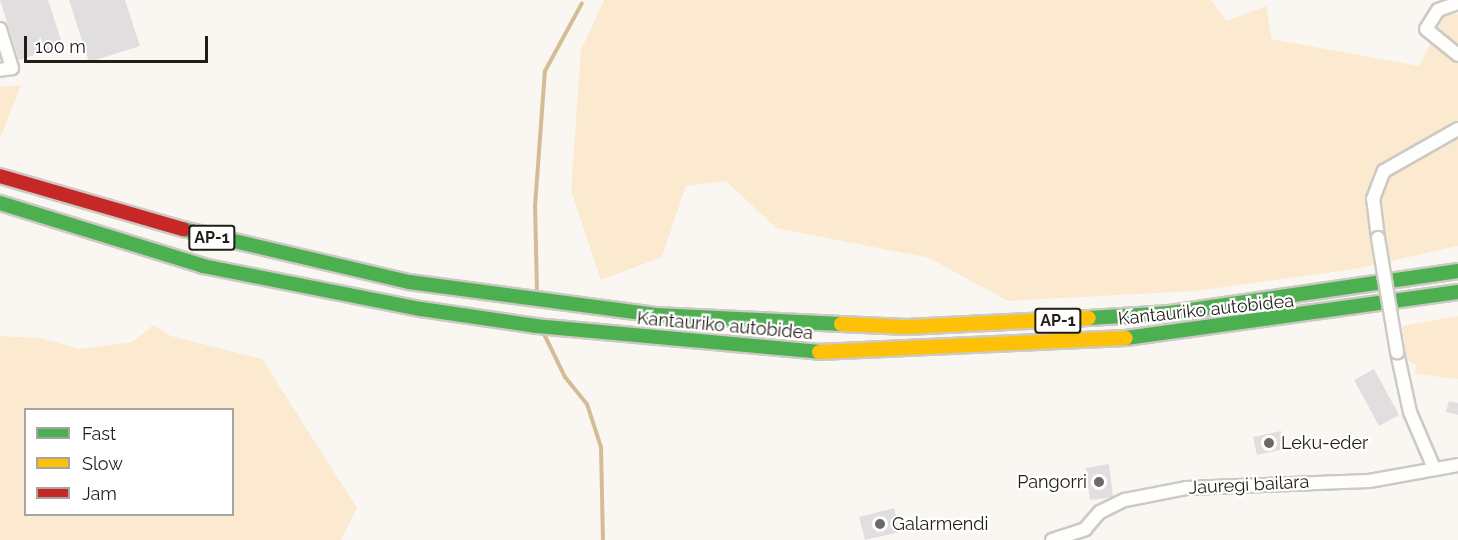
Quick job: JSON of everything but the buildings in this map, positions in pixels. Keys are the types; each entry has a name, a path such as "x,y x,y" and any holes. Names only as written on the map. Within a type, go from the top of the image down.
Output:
{"highway":[{"name":"Kantauriko autobidea","path":"0,176 213,238 428,285 656,315 907,327 1006,324 1170,313 1458,271"},
{"name":"Kantauriko autobidea","path":"0,203 203,266 421,309 659,339 811,352 1008,347 1184,332 1458,292"}],"street":[{"path":"1458,3 1438,10 1426,29 1458,55"},
{"path":"0,29 12,68 0,70"},
{"path":"1434,468 1410,412 1373,200 1384,171 1458,129"},
{"name":"Jauregi bailara","path":"1052,540 1085,529 1100,513 1125,500 1186,488 1369,481 1458,465"}],"shaded area":[{"path":"604,0 1211,0 1226,21 1266,6 1272,39 1419,66 1445,14 1458,14 1458,246 1355,269 1195,291 1008,301 929,258 776,228 726,181 686,186 662,257 601,280 571,190 581,50"},
{"path":"21,85 0,139 0,87"},
{"path":"1458,316 1458,379 1415,374 1416,365 1407,360 1402,326"},
{"path":"153,325 171,336 262,359 357,508 341,540 0,540 0,336 41,338 79,349 132,342"}],"waterway":[{"path":"537,292 535,206 545,71 582,3"},
{"path":"544,334 565,377 587,404 601,447 603,540"}],"traffic: fast":[{"path":"0,203 203,266 421,309 536,326 819,352"},
{"path":"183,229 409,282 656,315 841,324"},
{"path":"1089,318 1170,313 1458,271"},
{"path":"1126,338 1458,292"}],"traffic: slow":[{"path":"841,324 907,327 1089,318"},
{"path":"819,352 1126,338"}],"traffic: jam":[{"path":"0,176 183,229"}],"place":[{"name":"Leku-eder","path":"1269,443"},
{"name":"Pangorri","path":"1099,482"},
{"name":"Galarmendi","path":"880,524"}]}
